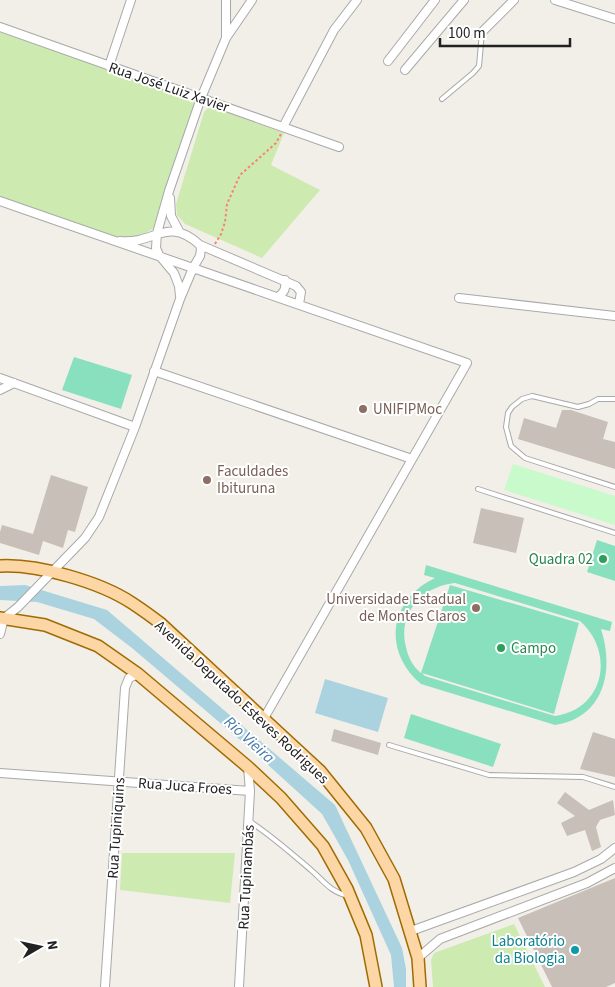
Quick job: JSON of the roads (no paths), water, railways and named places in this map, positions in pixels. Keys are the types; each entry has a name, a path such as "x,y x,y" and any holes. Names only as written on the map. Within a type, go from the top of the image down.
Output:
{"main road":[{"name":"Avenida Deputado Esteves Rodrigues","path":"0,566 52,572 98,586 130,602 160,623 320,771 366,828 394,879 418,958 420,987"},
{"path":"1,620 45,625 98,646 138,674 248,767 281,798 323,846 350,897 366,935 376,987"}],"street":[{"path":"109,66 131,0"},
{"path":"226,0 226,38"},
{"path":"180,298 179,286 174,273 159,255 156,248 158,233 169,191 201,98 226,38 252,0"},
{"path":"283,127 334,30 357,0"},
{"path":"388,61 435,0"},
{"path":"404,70 464,0"},
{"path":"482,32 514,0"},
{"path":"555,0 615,19"},
{"name":"Rua José Luiz Xavier","path":"0,27 339,147"},
{"path":"169,191 171,216 179,231"},
{"path":"0,200 164,259 278,296 467,363 263,720"},
{"path":"108,239 129,242 142,240 167,231 179,231 200,245 296,286 301,292 299,304"},
{"path":"0,634 1,620 18,607 85,538 99,517 135,427 180,298 200,256 200,245"},
{"path":"278,296 286,289 285,280"},
{"path":"459,298 615,316"},
{"path":"154,371 412,459"},
{"path":"0,378 135,427"},
{"path":"0,390 14,383"},
{"name":"Rua Tupiniquins","path":"105,987 125,688 129,678 138,674"},
{"name":"Rua Tupinambás","path":"239,987 249,820 250,791 248,767"},
{"name":"Rua Juca Froes","path":"0,773 250,791"},
{"path":"411,931 574,872 601,859 615,848"},
{"path":"418,958 440,939 587,884 615,868"},
{"path":"525,890 531,904"}],"lane":[{"path":"442,99 473,74 479,66 482,32"},
{"path":"615,400 598,399 578,407 532,396 512,407 508,413 506,427 512,446 525,458 615,487"},
{"path":"478,489 615,533"},
{"path":"389,745 489,775 583,777 615,787"},
{"path":"249,820 283,846 327,887 336,893 350,897"}],"water":[{"name":"Rio Vieira","path":"25,585 107,610 335,805 402,948 406,969 406,987 394,987 391,955 348,860 322,814 245,744 132,648 94,619 37,602 0,600 0,586"},
{"path":"325,679 388,698 378,732 315,713"}],"place":[{"name":"UNIFIPMoc","path":"363,409"},
{"name":"Faculdades Ibituruna","path":"207,480"},
{"name":"Quadra 02","path":"603,559"},
{"name":"Universidade Estadual de Montes Claros","path":"476,608"},
{"name":"Campo","path":"501,648"},
{"name":"Laboratório da Biologia","path":"575,950"}]}
